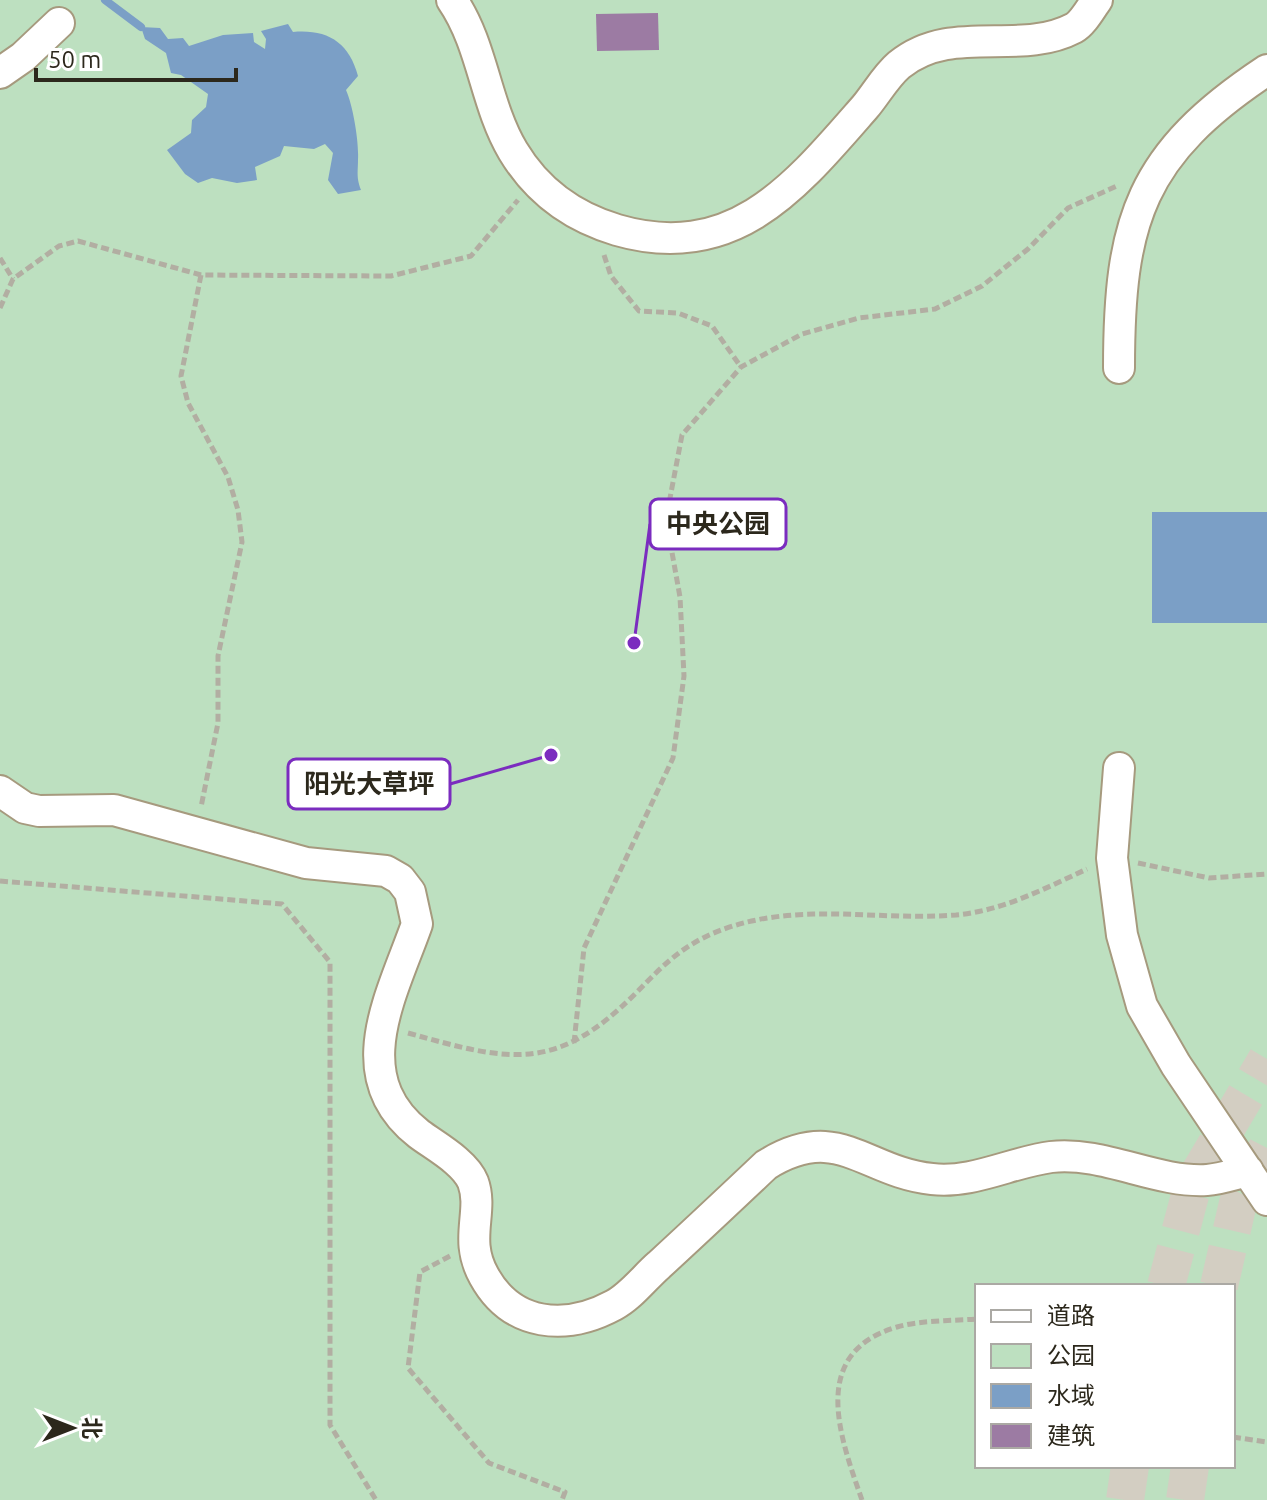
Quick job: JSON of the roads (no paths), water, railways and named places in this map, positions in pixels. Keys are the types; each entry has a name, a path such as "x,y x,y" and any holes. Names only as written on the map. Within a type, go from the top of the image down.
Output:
{"lane":[{"path":"452,0 466,21 496,115 513,151 534,181 558,203 593,223 642,237 684,237 725,229 762,212 805,174 900,64 946,42 1036,41 1077,27 1097,0"},
{"path":"0,73 23,57 59,23"},
{"path":"1119,368 1122,269 1131,230 1152,181 1181,141 1217,103 1267,70"},
{"path":"1119,768 1112,858 1122,935 1142,1006 1176,1065 1267,1200"},
{"path":"0,791 25,808 39,811 114,810 306,863 386,871 400,879 417,908 417,924 382,1025 378,1050 385,1096 399,1118 464,1169 473,1181 472,1245 483,1274 497,1297 513,1311 533,1320 553,1323 617,1304 766,1165 788,1152 811,1146 836,1147 929,1179 950,1180 1052,1157 1078,1157 1186,1179 1209,1180 1248,1171"}],"water":[{"path":"288,24 293,32 316,33 335,40 354,64 358,76 346,90 356,133 361,190 338,194 328,180 333,153 325,144 314,149 284,146 280,156 255,167 257,180 237,183 212,178 198,183 185,174 167,150 191,133 192,120 206,107 208,94 181,75 171,73 166,53 145,39 141,27 160,28 168,39 183,38 189,46 223,35 253,33 254,42 265,49 266,39 261,31"},
{"path":"1152,512 1267,512 1267,623 1152,623"}],"waterway":[{"path":"105,0 141,27"}],"tunnel":[{"path":"1167,1284 1193,1184 1267,1059"},
{"path":"1219,1284 1238,1203 1267,1148"},
{"path":"1125,1500 1130,1468"},
{"path":"1185,1500 1190,1468"}],"place":[{"name":"中央公园","path":"634,643"},
{"name":"阳光大草坪","path":"551,755"}]}
